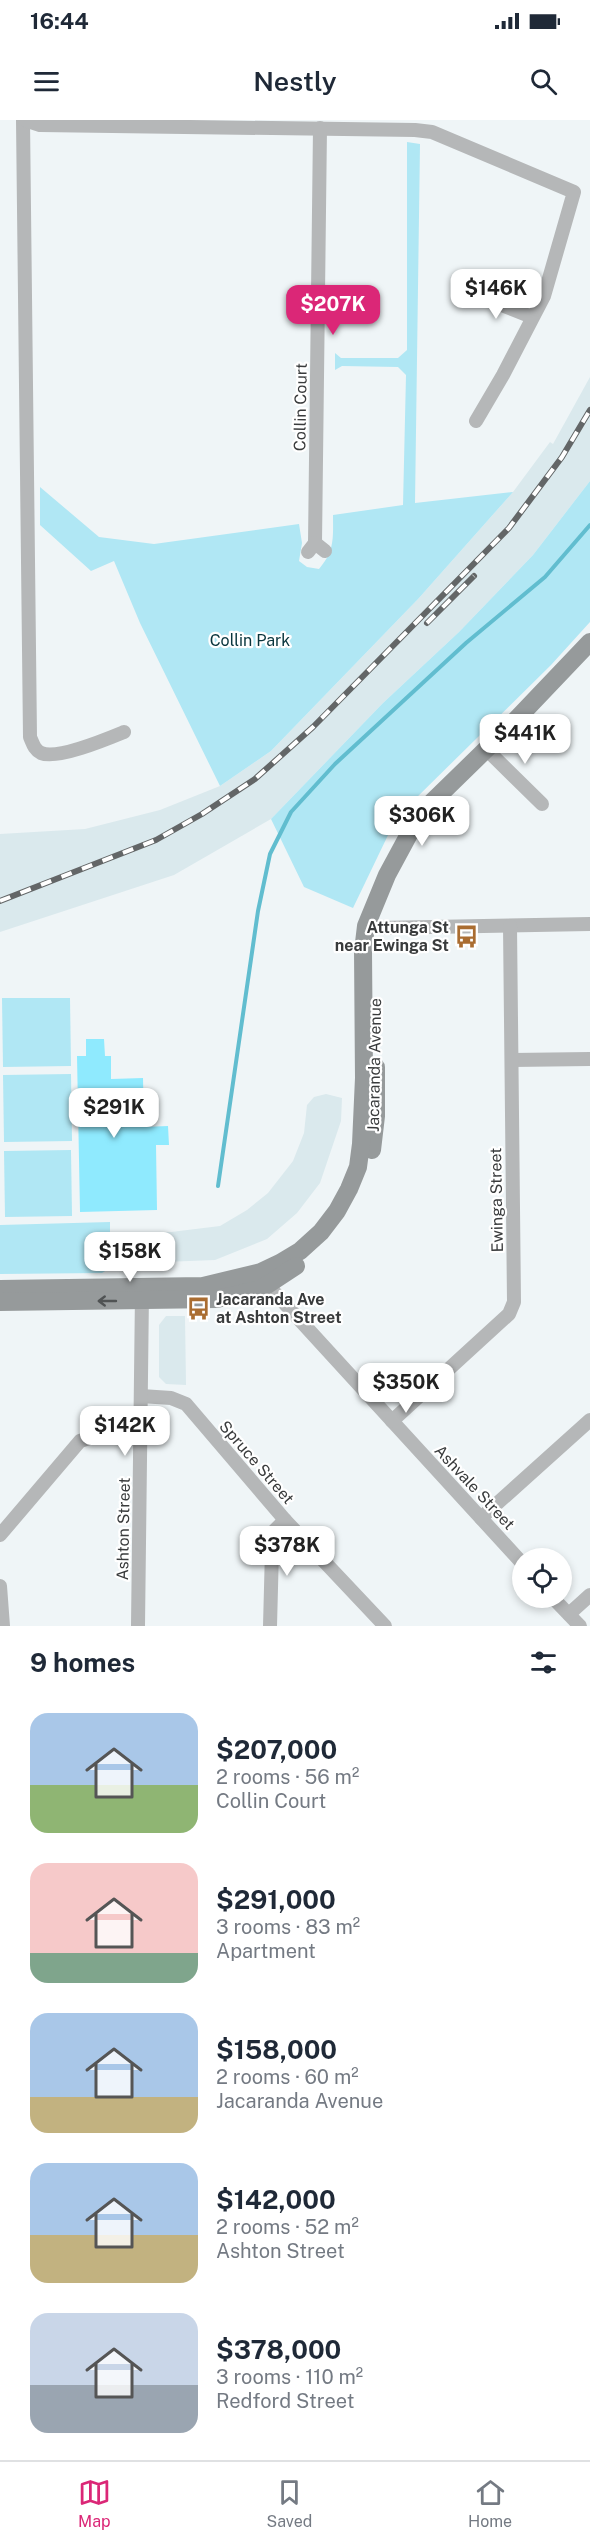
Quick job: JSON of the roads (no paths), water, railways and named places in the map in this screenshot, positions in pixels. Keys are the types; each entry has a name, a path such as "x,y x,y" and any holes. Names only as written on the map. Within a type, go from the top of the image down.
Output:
{"street":[{"path":"124,732 99,742 53,754 42,754 34,748 30,737 24,120 40,125 320,128 404,124 432,132 574,192 544,296 476,421"},
{"name":"Collin Court","path":"316,548 320,128"},
{"path":"471,293 532,317"},
{"name":"Jacaranda Avenue","path":"0,1302 142,1295 264,1278 321,1232 349,1189 358,1167 363,1113 363,951 401,846 430,804 437,800 590,642"},
{"path":"486,749 542,804"},
{"path":"372,927 590,924"},
{"name":"Ewinga Street","path":"392,1422 509,1314 514,1302 510,926"},
{"path":"512,1060 590,1059"},
{"name":"Ashvale Street","path":"264,1278 512,1552"},
{"name":"Jacaranda Avenue","path":"0,1289 142,1295"},
{"name":"Ashton Street","path":"138,1626 142,1295"},
{"name":"Spruce Street","path":"141,1396 171,1398 186,1404 285,1520 385,1626"},
{"path":"481,1518 590,1420"},
{"path":"0,1535 80,1441 89,1438 141,1433"},
{"path":"270,1626 274,1531 285,1520"},
{"path":"0,1586 3,1626"},
{"path":"569,1614 590,1595"},
{"path":"563,1608 579,1626"}],"waterway":[{"path":"218,1186 258,911 270,854 291,812 335,764 466,643 545,577 590,525"}],"railway":[{"path":"0,901 156,840 202,814 255,779 313,727 509,528 562,457 590,410"},
{"path":"427,623 474,576"}],"place":[{"name":"Attunga St near Ewinga St","path":"467,936"},
{"name":"Jacaranda Ave at Ashton Street","path":"198,1308"}],"park label":[{"name":"Collin Park","path":"250,640"}]}
